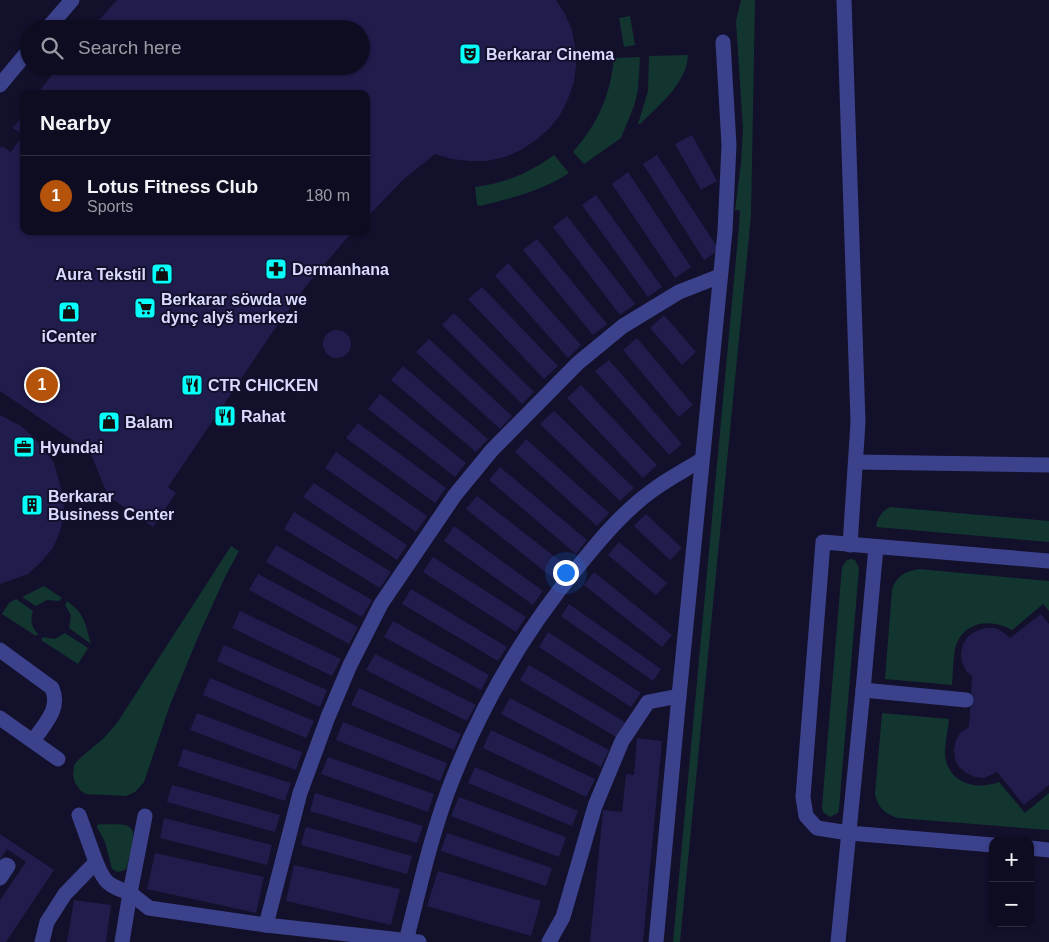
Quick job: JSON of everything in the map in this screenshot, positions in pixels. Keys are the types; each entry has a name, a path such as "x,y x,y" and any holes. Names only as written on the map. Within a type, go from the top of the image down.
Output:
{"lane":[{"path":"55,20 72,0"},
{"path":"844,0 858,422 850,545"},
{"path":"656,942 720,276 729,145 723,42"},
{"path":"0,85 20,61"},
{"path":"266,925 300,793 328,717 350,665 381,604 438,519 492,450 578,363 624,326 679,292 720,276"},
{"path":"79,815 103,879 112,886 130,893 149,908 266,925 412,941 427,856 448,791 490,700 512,660 539,617 576,568 612,527 652,491 701,460"},
{"path":"856,462 1049,465"},
{"path":"989,845 849,833 817,828 806,816 803,797 823,542 1049,561"},
{"path":"838,942 864,690 876,547"},
{"path":"0,650 52,688 56,697 55,708 33,741"},
{"path":"864,690 966,700"},
{"path":"549,942 563,917 594,806 622,741 648,702 679,696"},
{"path":"0,718 58,759"},
{"path":"122,942 145,816"},
{"path":"1034,848 1049,850"},
{"path":"42,942 47,922 61,901 96,862"}],"green space":[{"path":"741,0 755,0 751,216 680,942 673,942 739,226 740,210 735,210 743,129 736,21"},
{"path":"630,16 635,45 624,47 619,18"},
{"path":"688,55 683,75 671,93 638,124 648,91 649,56"},
{"path":"640,57 638,90 634,106 621,138 584,164 573,152 589,131 601,109 606,97 614,58"},
{"path":"554,155 569,173 548,185 526,193 480,206 477,205 475,187 497,183 517,176"},
{"path":"890,507 1049,521 1049,542 876,527 880,515"},
{"path":"231,546 239,551 198,637 170,705 144,782 135,792 126,796 86,794 75,783 73,775 74,765 104,738 117,723"},
{"path":"847,560 855,560 859,568 839,809 838,813 830,817 823,812 822,807 842,567"},
{"path":"919,569 1049,581 1049,611 1043,604 1012,630 1004,626 987,623 978,624 964,633 955,649 952,685 885,679 892,589 902,575"},
{"path":"44,586 62,598 59,601 47,600 36,606 22,597"},
{"path":"16,599 33,611 32,623 38,634 36,636 2,614 9,603"},
{"path":"67,601 81,615 91,644 69,628 71,615 65,605"},
{"path":"65,633 88,648 78,664 41,640 43,637 55,639"},
{"path":"882,713 949,719 945,754 951,772 957,778 972,785 990,785 999,782 1025,813 1049,793 1049,830 898,818 889,815 880,807 875,794"},
{"path":"100,824 128,826 131,829 133,839 125,870 118,872 112,869 105,842 97,827"}],"building":[{"path":"117,0 556,0 572,30 576,65 574,82 560,115 549,129 536,140 521,150 505,157 487,161 452,159 435,154 404,179 370,214 370,90 40,90 52,75 370,75 370,20 99,20"},
{"name":"Berkarar söwda we dynç alyš merkezi","path":"20,118 20,133 13,128"},
{"path":"692,135 717,181 701,190 675,144"},
{"name":"Berkarar söwda we dynç alyš merkezi","path":"20,139 20,235 350,235 306,286 274,330 168,487 176,493 153,527 108,496 90,452 0,391 0,148 2,146 11,152"},
{"path":"657,155 719,250 704,260 643,164"},
{"path":"628,172 691,267 675,278 612,184"},
{"path":"596,195 662,287 648,297 582,205"},
{"path":"567,216 635,304 620,315 553,227"},
{"path":"537,239 607,324 593,335 523,250"},
{"path":"508,263 581,345 568,358 495,276"},
{"path":"482,287 558,366 544,379 468,299"},
{"path":"454,313 534,392 522,404 442,325"},
{"path":"664,315 696,352 682,365 650,328"},
{"path":"337,330 347,334 351,344 347,354 337,358 327,354 323,344 327,334"},
{"path":"637,338 693,405 679,417 623,350"},
{"path":"429,339 512,416 500,429 416,352"},
{"path":"609,360 682,444 669,455 595,371"},
{"path":"403,366 488,439 476,452 391,380"},
{"path":"581,385 657,465 643,478 567,398"},
{"path":"380,394 466,463 455,477 368,409"},
{"path":"554,411 634,488 620,501 540,424"},
{"name":"Berkarar Business Center","path":"0,415 21,426 44,449 54,463 63,496 64,514 53,548 41,562 28,574 0,584"},
{"path":"358,423 446,488 435,503 346,438"},
{"path":"526,439 609,513 597,526 515,452"},
{"path":"336,452 427,516 416,532 325,468"},
{"path":"500,467 587,540 576,554 489,480"},
{"path":"314,483 407,545 397,560 303,497"},
{"path":"477,496 564,564 553,578 466,509"},
{"path":"294,512 391,572 380,588 284,529"},
{"path":"646,514 682,548 670,560 634,526"},
{"path":"454,526 543,591 533,605 444,541"},
{"path":"619,542 667,583 656,595 608,555"},
{"path":"276,545 372,600 362,617 266,562"},
{"path":"433,557 526,617 516,632 423,572"},
{"path":"594,572 672,635 662,647 584,585"},
{"path":"258,574 358,627 349,644 249,590"},
{"path":"411,589 507,647 498,661 402,604"},
{"path":"569,604 661,669 653,681 561,616"},
{"path":"240,611 341,659 332,676 232,628"},
{"path":"1041,614 1049,624 1049,785 1024,805 997,772 984,778 975,777 959,767 955,759 954,749 956,740 961,732 969,727 972,676 966,671 961,653 963,644 968,636 976,631 985,628 995,628 1010,638"},
{"path":"393,621 489,675 481,690 384,637"},
{"path":"548,632 641,693 631,707 539,647"},
{"path":"224,645 327,690 320,707 217,661"},
{"path":"375,654 476,705 467,721 366,670"},
{"path":"529,665 625,722 616,737 520,680"},
{"path":"210,678 314,721 306,738 203,695"},
{"path":"359,688 461,734 454,750 351,705"},
{"path":"510,698 609,750 601,767 501,714"},
{"path":"197,713 302,752 296,770 190,730"},
{"path":"343,722 447,763 440,781 336,740"},
{"path":"491,730 595,779 586,797 483,748"},
{"path":"637,738 662,741 643,942 590,942 603,810 622,812 626,774 634,775"},
{"path":"183,749 291,783 285,801 178,766"},
{"path":"328,757 434,794 428,812 321,774"},
{"path":"475,767 578,811 572,826 468,783"},
{"path":"172,785 280,815 275,832 167,802"},
{"path":"315,793 423,826 417,843 310,811"},
{"path":"459,797 566,837 559,857 451,816"},
{"path":"164,818 272,845 267,865 160,838"},
{"path":"306,827 412,856 407,874 301,845"},
{"path":"447,833 552,868 546,886 441,851"},
{"path":"0,834 54,870 6,942 0,942 0,900 26,862 7,849 0,859"},
{"path":"155,853 264,877 256,913 147,889"},
{"path":"294,865 400,889 391,925 286,901"},
{"path":"438,871 541,901 531,936 427,906"},
{"path":"74,900 111,905 106,942 67,942"}],"place":[{"name":"Berkarar Cinema","path":"470,54"},
{"name":"Dermanhana","path":"276,269"},
{"name":"Aura Tekstil","path":"162,274"},
{"name":"Berkarar söwda we dynç alyš merkezi","path":"145,308"},
{"name":"iCenter","path":"69,312"},
{"name":"Lotus Fitness Club","path":"42,385"},
{"name":"CTR CHICKEN","path":"192,385"},
{"name":"Rahat","path":"225,416"},
{"name":"Balam","path":"109,422"},
{"name":"Hyundai","path":"24,447"},
{"name":"Berkarar Business Center","path":"32,505"}]}
